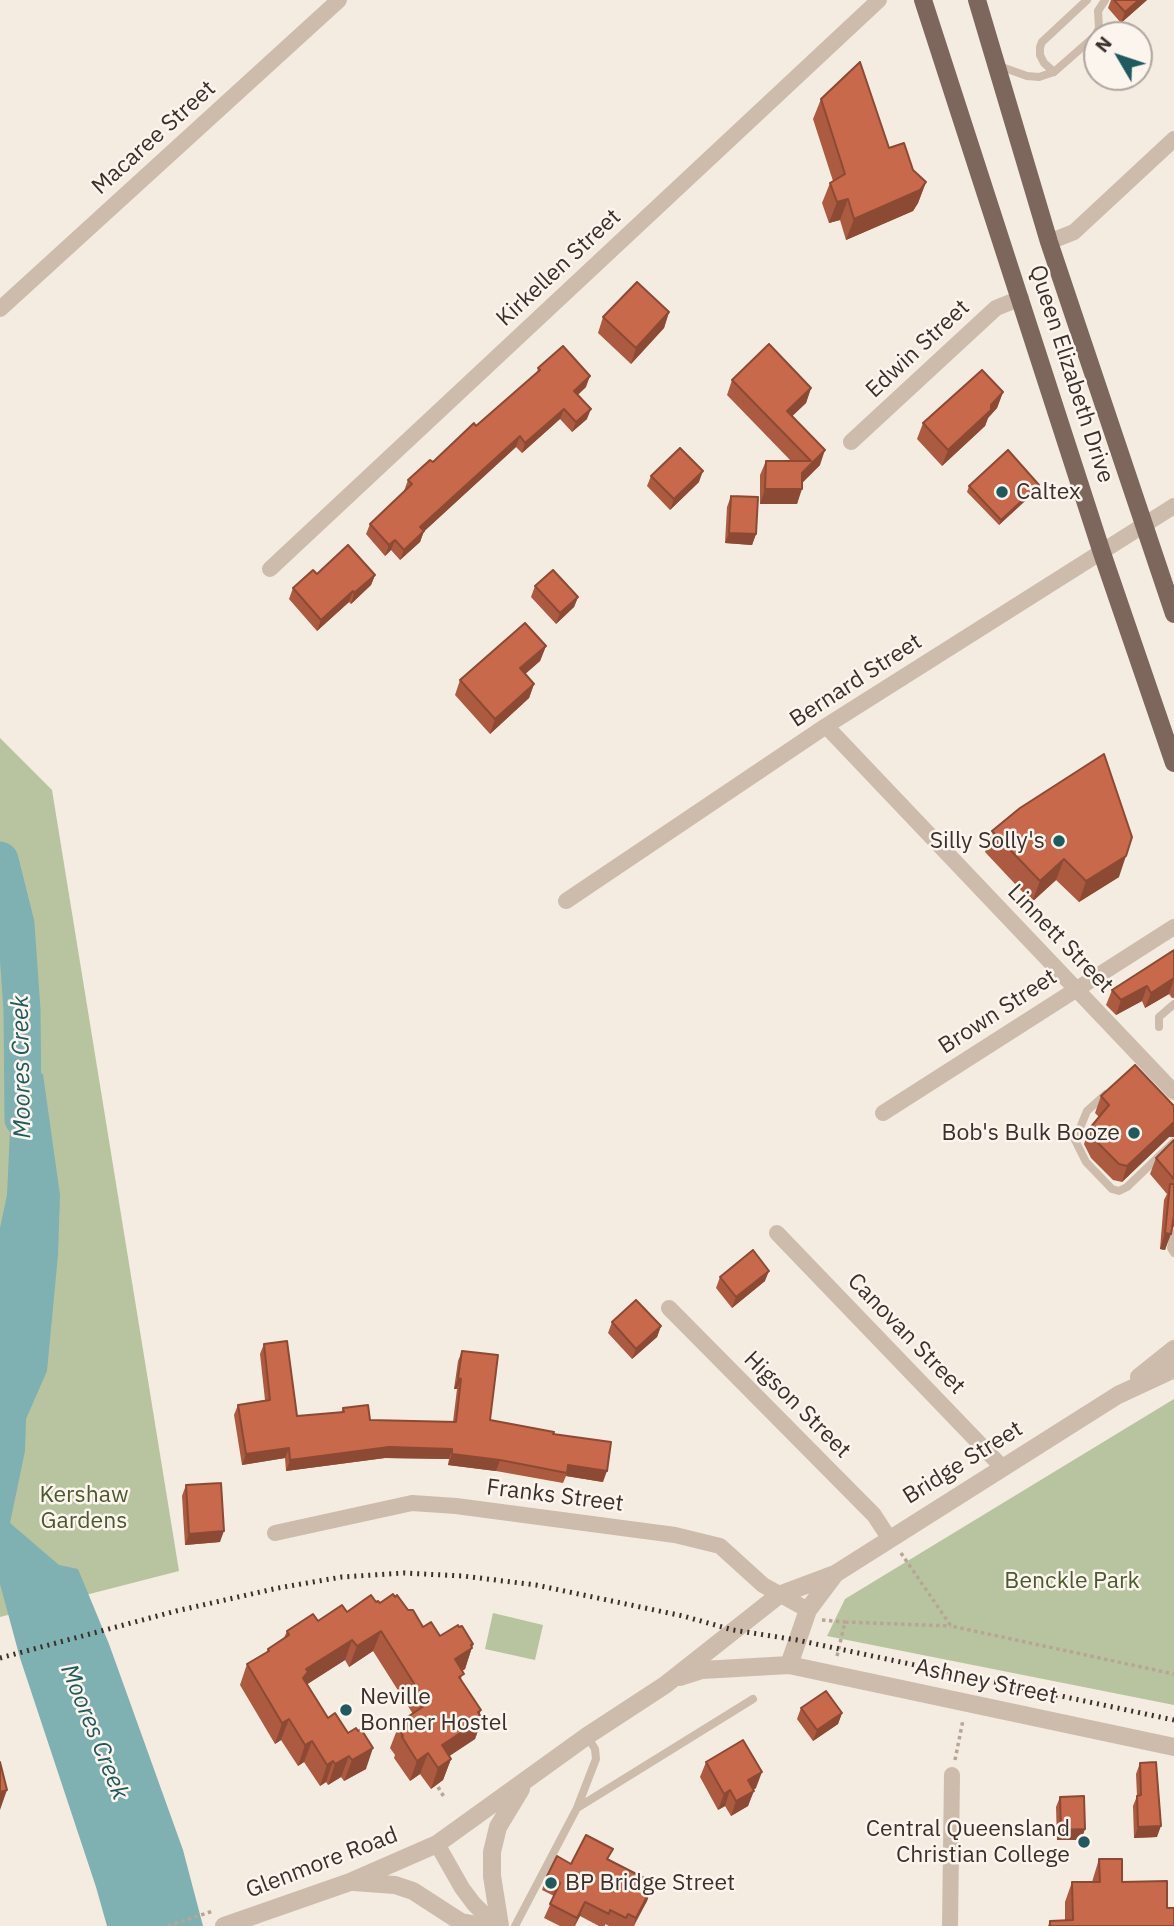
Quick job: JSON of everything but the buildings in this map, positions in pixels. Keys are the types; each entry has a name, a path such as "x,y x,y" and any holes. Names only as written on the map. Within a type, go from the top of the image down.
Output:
{"main road":[{"name":"Queen Elizabeth Drive","path":"923,0 1102,553 1174,763"},
{"name":"Queen Elizabeth Drive","path":"976,0 1049,242 1174,614"}],"street":[{"name":"Macaree Street","path":"0,309 338,0"},
{"name":"Kirkellen Street","path":"270,569 879,0"},
{"path":"1049,242 1074,232 1174,139"},
{"name":"Edwin Street","path":"851,442 996,308 1021,298"},
{"name":"Bernard Street","path":"566,901 826,726 1174,506"},
{"name":"Linnett Street","path":"826,726 1076,989 1139,1063 1174,1092"},
{"name":"Brown Street","path":"883,1113 1174,927"},
{"name":"Canovan Street","path":"777,1233 1002,1467"},
{"name":"Higson Street","path":"669,1308 874,1515 889,1538"},
{"name":"Bridge Street","path":"1118,1395 1174,1349"},
{"name":"Bridge Street","path":"437,1844 587,1736 665,1685 779,1595 835,1574 1118,1395 1174,1369"},
{"name":"Franks Street","path":"275,1533 412,1503 456,1506 702,1540 720,1546 763,1585 808,1610"},
{"name":"Bridge Street","path":"665,1685 702,1670 789,1665 808,1610 835,1574"},
{"name":"Ashney Street","path":"789,1665 1174,1747"},
{"path":"950,1926 952,1775"},
{"path":"498,1926 492,1852 498,1827 524,1783"},
{"path":"437,1844 474,1905 498,1926"},
{"name":"Glenmore Road","path":"224,1926 350,1882 437,1844"},
{"path":"350,1882 405,1888 461,1922 482,1926"}],"lane":[{"path":"1054,72 1040,55 1042,42 1087,0"},
{"path":"996,65 1027,76 1054,72 1095,36 1099,27 1098,11 1105,0"},
{"path":"1159,1027 1159,1017 1174,1004"},
{"path":"1115,1085 1087,1111 1075,1140 1086,1162 1112,1189 1119,1191 1127,1187 1174,1142"},
{"path":"1174,1233 1171,1248 1174,1253"},
{"path":"577,1808 753,1699"},
{"path":"515,1926 577,1808 596,1759 595,1749 587,1736"}],"path":[{"path":"889,1538 951,1626"},
{"path":"836,1661 845,1622 951,1626 1174,1674"},
{"path":"952,1775 963,1720"},
{"path":"438,1787 444,1797"}],"green space":[{"name":"Kershaw Gardens","path":"0,738 52,790 179,1571 0,1617"},
{"name":"Benckle Park","path":"1174,1399 1174,1705 827,1636 845,1599"},
{"path":"493,1613 543,1625 535,1660 485,1649"}],"water":[{"path":"13,1067 43,1074 60,1195 58,1255 47,1371 26,1419 25,1451 10,1523 59,1565 78,1569 109,1644 183,1850 203,1926 107,1926 20,1658 0,1584 0,1228 7,1195"}],"waterway":[{"name":"Moores Creek","path":"0,860 16,924 22,1010 23,1119"}],"railway":[{"path":"0,1658 176,1611 278,1588 342,1577 404,1573 463,1576 536,1585 683,1616 733,1630 797,1640 1174,1720"}],"place":[{"name":"Caltex","path":"1002,492"},
{"name":"Silly Solly's","path":"1059,841"},
{"name":"Bob's Bulk Booze","path":"1134,1133"},
{"name":"Neville Bonner Hostel","path":"346,1710"},
{"name":"Central Queensland Christian College","path":"1084,1842"},
{"name":"BP Bridge Street","path":"551,1883"}]}
